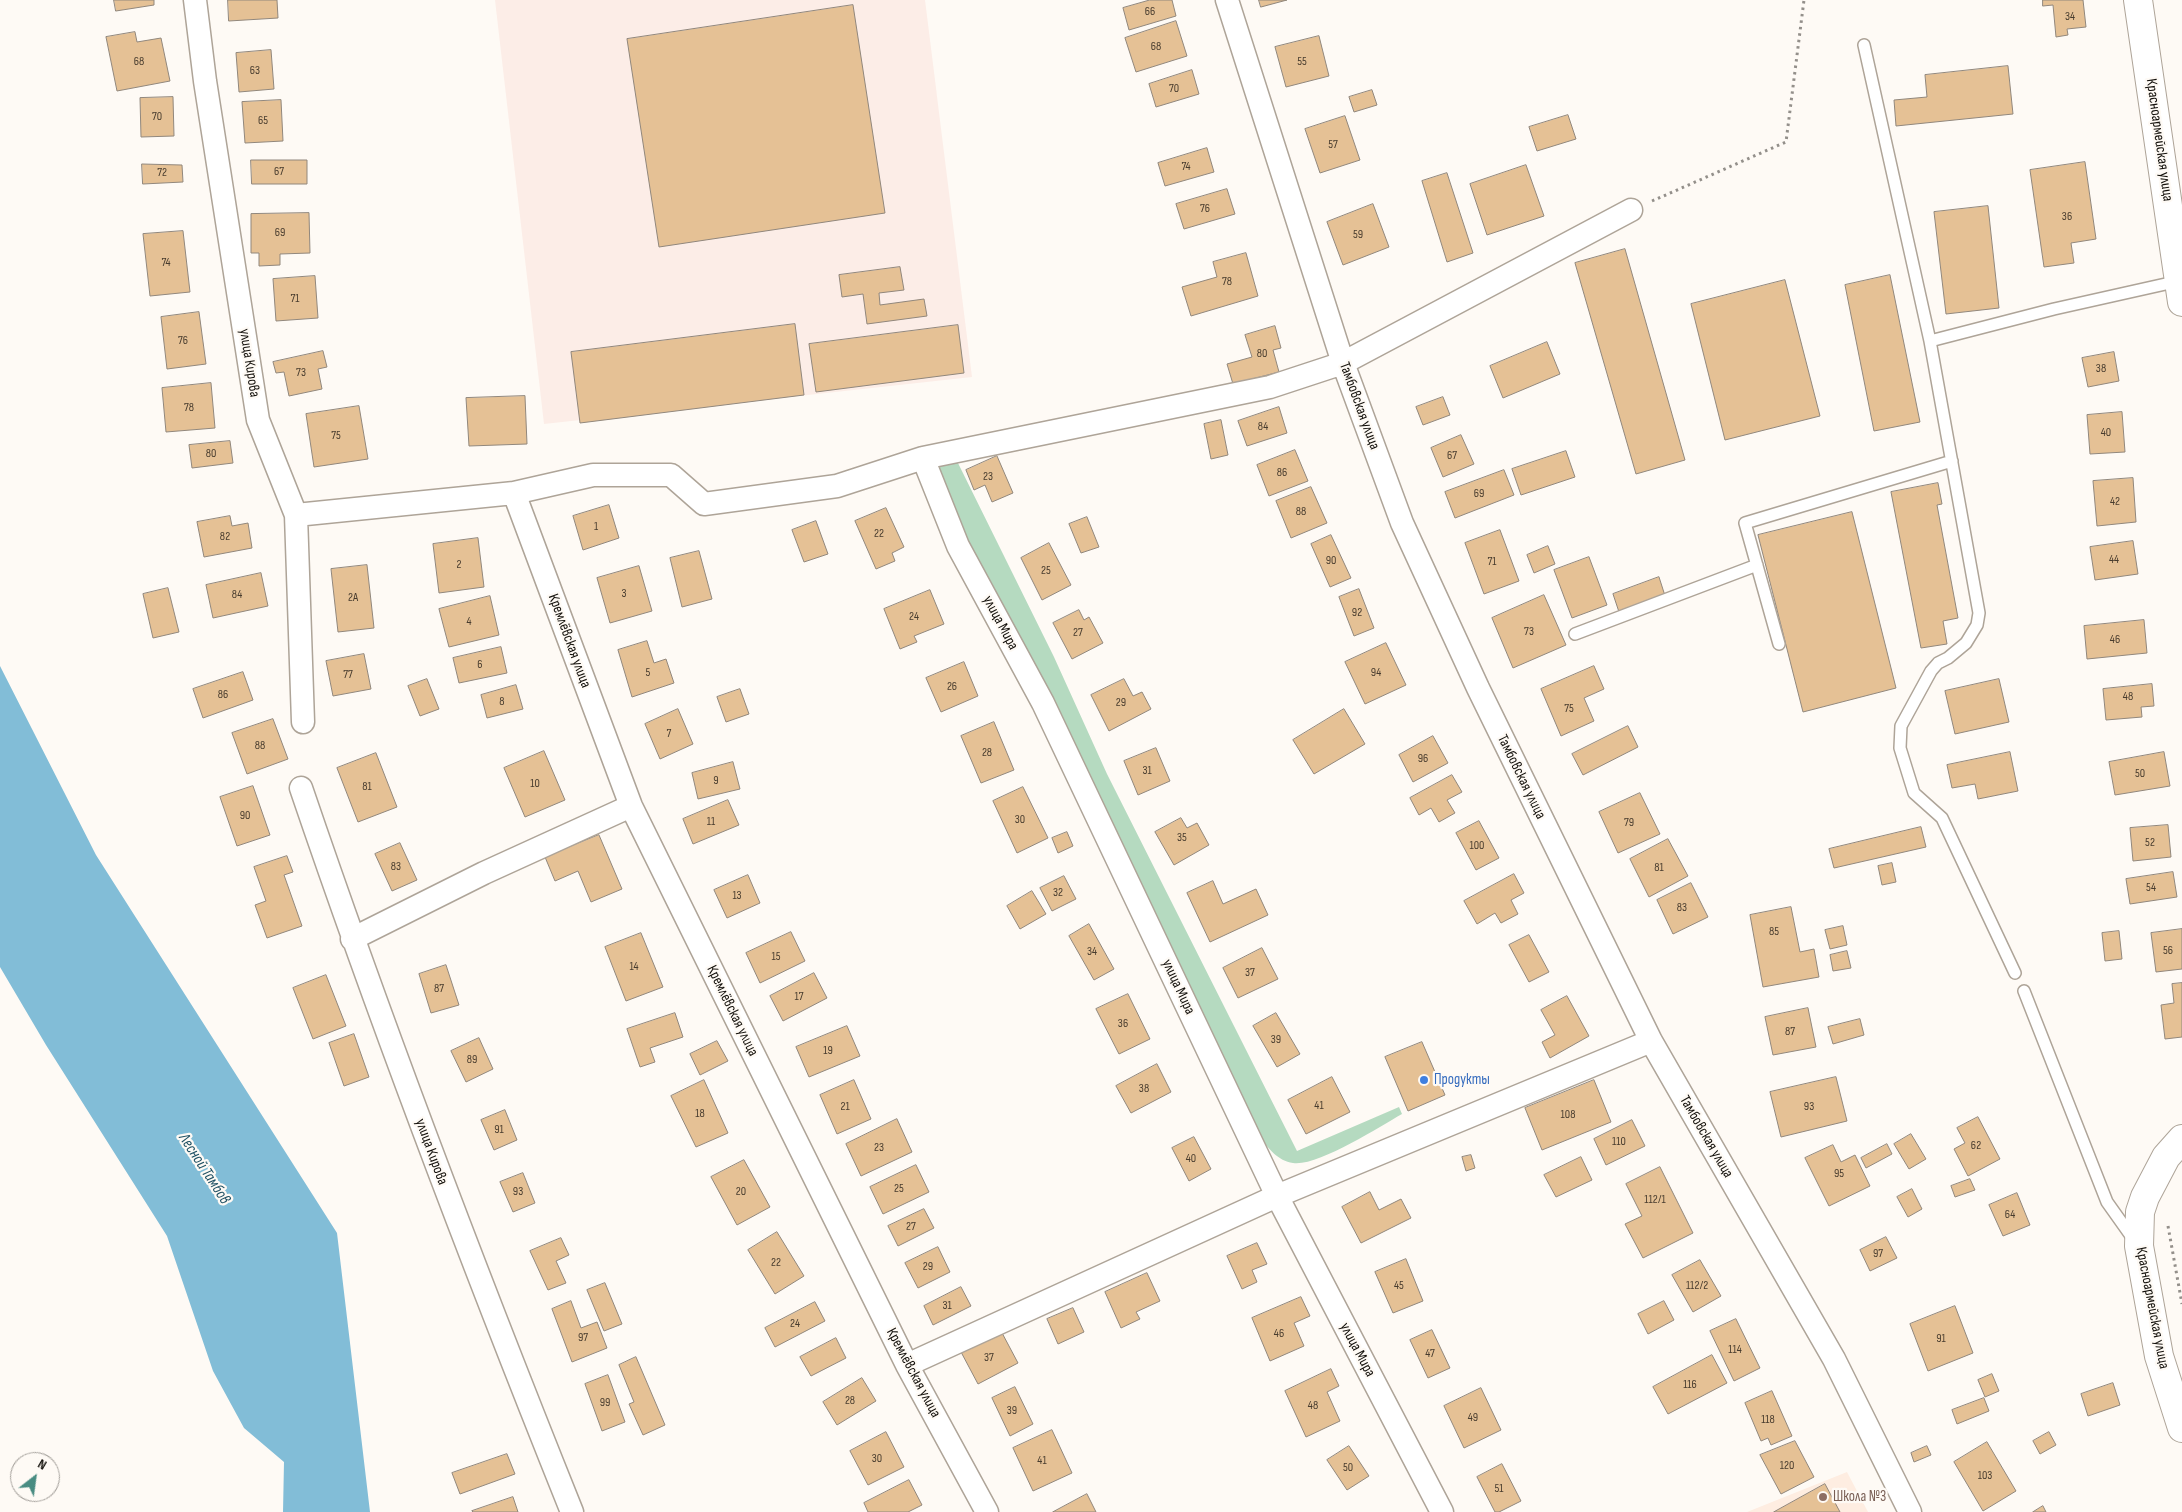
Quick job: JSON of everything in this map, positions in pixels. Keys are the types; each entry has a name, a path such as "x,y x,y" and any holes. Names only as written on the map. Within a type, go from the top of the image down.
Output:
{"street":[{"name":"улица Кирова","path":"195,0 205,81 258,420 296,515 303,722"},
{"name":"Тамбовская улица","path":"1227,0 1343,363 1402,523 1478,688 1651,1041 1834,1360 1910,1512"},
{"name":"Красноармейская улица","path":"2138,0 2181,288"},
{"path":"296,515 514,493 593,475 671,475 704,504 837,486 923,458 1270,387 1343,363 1632,210"},
{"name":"улица Мира","path":"923,458 958,546 1043,703 1276,1196 1442,1512"},
{"name":"Кремлёвская улица","path":"514,493 631,806 908,1365 987,1512"},
{"name":"улица Кирова","path":"300,788 352,939 482,1289 572,1512"},
{"path":"352,939 484,873 631,806"},
{"path":"908,1365 1276,1196 1651,1041"},
{"name":"Красноармейская улица","path":"2182,1139 2166,1157 2145,1198 2140,1212 2139,1246 2159,1356 2182,1428"}],"lane":[{"path":"1864,45 1930,341 1979,613 1972,635 1966,643 1948,658 1938,663 1931,672 1902,726 1900,748 1914,793 1942,818 2015,973"},
{"path":"1930,341 2054,309 2181,288"},
{"path":"1779,644 1746,523 1952,461"},
{"path":"1575,634 1757,565"},
{"path":"2024,991 2107,1202 2139,1246"}],"path":[{"path":"1632,210 1786,142 1804,0"},
{"path":"2167,1221 2182,1304"}],"shaded area":[{"path":"495,0 925,0 972,377 544,424"},
{"name":"Школа №3","path":"1847,1472 1868,1512 1747,1512"}],"green space":[{"path":"955,457 1054,657 1107,774 1297,1151 1399,1107 1402,1114 1332,1153 1304,1163 1293,1163 1283,1160 1270,1150 1260,1137 940,490 939,467 941,462"}],"water":[{"name":"Лесной Тамбов","path":"0,666 96,855 337,1233 370,1512 283,1512 284,1462 244,1428 213,1371 167,1236 46,1045 0,967"}],"building":[{"path":"114,0 154,0 154,5 116,11"},
{"path":"228,0 277,0 278,18 229,21"},
{"path":"1150,0 1172,0 1176,16 1129,30 1123,8"},
{"path":"1259,0 1287,0 1261,7"},
{"path":"2043,0 2083,0 2086,27 2067,29 2068,35 2056,37 2053,5 2043,6"},
{"path":"853,5 885,213 659,247 627,39"},
{"path":"1176,21 1187,56 1136,72 1125,38"},
{"path":"135,32 137,42 161,38 170,81 117,91 106,37"},
{"path":"1319,36 1329,76 1286,87 1275,47"},
{"path":"271,50 274,89 239,92 236,53"},
{"path":"2008,66 2013,114 1896,126 1894,100 1927,97 1925,75"},
{"path":"1192,70 1199,94 1156,107 1149,84"},
{"path":"1372,90 1377,105 1354,112 1349,97"},
{"path":"173,97 174,136 141,137 140,98"},
{"path":"281,100 283,141 245,143 242,102"},
{"path":"1568,115 1576,139 1537,151 1529,127"},
{"path":"1345,116 1360,160 1320,173 1305,129"},
{"path":"1207,148 1214,172 1165,186 1158,163"},
{"path":"251,160 307,160 307,184 252,184"},
{"path":"2085,162 2096,239 2071,243 2074,263 2044,267 2030,170"},
{"path":"142,164 182,165 183,182 143,184"},
{"path":"1526,165 1544,216 1487,235 1470,184"},
{"path":"1447,173 1473,253 1447,262 1422,181"},
{"path":"1227,189 1235,214 1184,229 1176,204"},
{"path":"1373,204 1389,247 1343,265 1327,222"},
{"path":"1988,206 1999,308 1946,314 1934,212"},
{"path":"309,213 310,253 280,254 280,265 259,266 259,253 251,253 251,214"},
{"path":"183,231 190,292 150,296 143,234"},
{"path":"1625,249 1685,460 1636,474 1575,263"},
{"path":"1246,253 1258,296 1191,316 1182,287 1217,277 1213,262"},
{"path":"900,267 904,290 879,293 880,305 924,299 927,316 867,324 863,294 842,297 839,275"},
{"path":"1890,275 1920,422 1874,431 1845,285"},
{"path":"315,276 318,318 276,321 273,279"},
{"path":"1785,280 1820,416 1725,440 1691,304"},
{"path":"199,312 206,364 167,369 161,317"},
{"path":"795,324 804,395 580,423 571,352"},
{"path":"958,325 964,373 816,392 809,344"},
{"path":"1275,326 1281,348 1273,350 1279,372 1233,384 1227,364 1252,357 1245,335"},
{"path":"1547,342 1560,374 1503,398 1490,366"},
{"path":"323,351 327,367 318,369 322,389 289,396 284,372 276,373 273,362"},
{"path":"2114,352 2119,381 2088,387 2082,358"},
{"path":"211,383 215,428 166,432 162,388"},
{"path":"525,396 527,444 469,446 466,398"},
{"path":"1443,397 1450,415 1423,425 1416,407"},
{"path":"359,406 368,459 314,467 306,414"},
{"path":"1279,407 1287,433 1247,446 1238,421"},
{"path":"2122,412 2125,452 2090,454 2087,415"},
{"path":"1221,420 1228,455 1211,459 1204,424"},
{"path":"1461,435 1474,464 1443,477 1431,448"},
{"path":"230,441 233,463 192,468 189,445"},
{"path":"1295,450 1308,481 1269,496 1257,465"},
{"path":"1566,451 1575,477 1521,495 1512,469"},
{"path":"997,456 1013,493 992,502 985,485 974,490 966,470"},
{"path":"1504,470 1514,495 1455,518 1445,492"},
{"path":"2133,478 2136,522 2097,526 2093,481"},
{"path":"1938,483 1942,504 1937,505 1958,618 1943,621 1947,644 1921,648 1891,492"},
{"path":"1311,487 1327,523 1291,538 1276,501"},
{"path":"609,505 619,538 583,550 573,516"},
{"path":"886,508 904,547 892,553 895,561 876,569 855,521"},
{"path":"1852,512 1896,688 1803,712 1758,535"},
{"path":"230,516 232,526 248,523 252,548 204,557 197,522"},
{"path":"1087,517 1099,547 1081,553 1069,524"},
{"path":"816,521 828,554 804,562 792,530"},
{"path":"1500,530 1519,581 1484,594 1465,543"},
{"path":"1331,535 1351,578 1330,587 1311,544"},
{"path":"478,538 484,587 439,593 433,544"},
{"path":"2133,541 2138,574 2095,580 2090,547"},
{"path":"1049,543 1071,585 1042,600 1021,558"},
{"path":"1548,546 1555,564 1534,573 1527,555"},
{"path":"699,551 712,599 682,607 670,558"},
{"path":"1589,557 1607,605 1572,618 1554,570"},
{"path":"367,565 374,628 338,632 331,569"},
{"path":"639,566 652,611 610,623 597,578"},
{"path":"261,573 268,606 213,618 206,585"},
{"path":"1659,577 1667,602 1621,618 1613,594"},
{"path":"168,588 179,632 153,638 143,594"},
{"path":"1359,589 1374,628 1354,636 1339,597"},
{"path":"930,590 944,624 914,636 917,642 900,649 884,609"},
{"path":"1544,595 1566,645 1513,668 1492,618"},
{"path":"490,596 499,635 449,647 439,609"},
{"path":"1079,610 1084,620 1089,617 1103,643 1072,659 1053,623"},
{"path":"2144,620 2147,653 2087,659 2084,626"},
{"path":"647,641 654,663 666,659 674,683 632,697 618,650"},
{"path":"1386,643 1406,685 1365,704 1345,662"},
{"path":"501,647 507,673 459,683 453,658"},
{"path":"364,654 371,689 333,696 326,661"},
{"path":"964,662 978,696 941,712 926,678"},
{"path":"1594,666 1604,689 1584,698 1594,721 1561,736 1541,689"},
{"path":"243,672 253,700 203,718 193,689"},
{"path":"427,679 439,709 420,716 408,686"},
{"path":"1124,679 1133,696 1142,692 1151,709 1109,731 1091,695"},
{"path":"1999,679 2009,722 1955,734 1945,691"},
{"path":"2152,684 2154,706 2141,707 2142,717 2106,720 2103,689"},
{"path":"516,685 523,709 487,718 481,695"},
{"path":"740,689 749,714 726,722 717,697"},
{"path":"678,709 693,744 660,759 645,724"},
{"path":"1344,709 1365,744 1314,774 1293,740"},
{"path":"273,719 288,759 247,774 232,733"},
{"path":"994,722 1014,770 981,783 961,736"},
{"path":"1628,726 1638,747 1583,775 1572,754"},
{"path":"1433,736 1448,763 1413,782 1399,755"},
{"path":"1156,748 1170,781 1138,795 1124,761"},
{"path":"544,751 565,800 525,817 504,768"},
{"path":"2010,752 2018,791 1978,799 1975,784 1952,788 1947,765"},
{"path":"2164,752 2170,786 2115,795 2109,762"},
{"path":"376,753 397,807 358,822 337,768"},
{"path":"733,762 740,789 698,799 692,773"},
{"path":"1452,775 1462,792 1447,800 1455,813 1439,822 1431,808 1419,815 1410,798"},
{"path":"253,786 270,835 237,846 220,797"},
{"path":"1023,787 1048,838 1017,853 993,801"},
{"path":"1640,793 1660,834 1618,853 1599,812"},
{"path":"728,800 739,825 693,844 683,819"},
{"path":"1181,818 1187,828 1197,823 1209,845 1174,865 1155,832"},
{"path":"1479,821 1499,858 1476,870 1456,833"},
{"path":"2168,825 2171,857 2133,861 2130,828"},
{"path":"1921,827 1926,847 1834,868 1829,849"},
{"path":"1067,832 1073,846 1058,853 1052,838"},
{"path":"599,835 622,889 591,902 578,871 555,881 545,857"},
{"path":"1668,839 1688,876 1649,897 1630,859"},
{"path":"400,843 417,880 392,891 375,854"},
{"path":"287,856 293,872 284,875 302,926 267,938 255,905 266,901 254,867"},
{"path":"1892,863 1896,882 1882,885 1878,866"},
{"path":"2173,872 2177,897 2130,904 2126,879"},
{"path":"1514,874 1524,893 1511,900 1518,914 1501,923 1495,913 1477,924 1464,901"},
{"path":"748,875 760,903 727,918 714,890"},
{"path":"1064,876 1076,899 1052,911 1040,888"},
{"path":"1213,881 1223,904 1256,889 1268,915 1210,942 1187,893"},
{"path":"1691,883 1708,917 1673,934 1657,900"},
{"path":"1032,891 1046,914 1020,929 1007,906"},
{"path":"1791,907 1800,952 1814,949 1819,977 1763,987 1750,915"},
{"path":"1089,924 1114,969 1094,980 1069,936"},
{"path":"1843,926 1847,945 1830,949 1825,930"},
{"path":"2182,929 2182,969 2156,972 2151,933"},
{"path":"2119,931 2122,959 2105,961 2102,933"},
{"path":"791,932 805,961 760,983 746,953"},
{"path":"641,933 663,987 626,1001 605,947"},
{"path":"1529,935 1549,972 1529,982 1509,945"},
{"path":"1262,948 1278,979 1238,998 1223,968"},
{"path":"1847,951 1851,968 1833,971 1830,955"},
{"path":"446,965 459,1005 431,1013 419,974"},
{"path":"814,973 827,998 783,1021 770,996"},
{"path":"326,975 346,1026 313,1039 293,988"},
{"path":"2182,983 2182,1037 2165,1039 2161,1005 2174,1003 2172,984"},
{"path":"1128,994 1150,1039 1119,1054 1096,1009"},
{"path":"1567,996 1589,1036 1550,1058 1542,1042 1555,1035 1541,1010"},
{"path":"1808,1008 1816,1047 1773,1055 1765,1017"},
{"path":"675,1013 683,1037 650,1048 655,1062 640,1067 627,1029"},
{"path":"1276,1013 1300,1054 1277,1067 1253,1026"},
{"path":"1860,1019 1864,1035 1833,1044 1828,1027"},
{"path":"847,1026 860,1056 809,1077 796,1047"},
{"path":"354,1034 369,1077 344,1086 329,1043"},
{"path":"479,1038 493,1069 466,1082 451,1051"},
{"path":"717,1041 728,1061 700,1075 690,1054"},
{"path":"1422,1042 1445,1095 1408,1111 1385,1057"},
{"path":"1157,1064 1171,1092 1131,1113 1116,1086"},
{"path":"1332,1077 1350,1112 1306,1134 1288,1100"},
{"path":"1836,1077 1847,1121 1781,1137 1770,1092"},
{"path":"704,1080 728,1133 696,1147 671,1096"},
{"path":"854,1080 871,1119 837,1134 820,1095"},
{"path":"1594,1080 1611,1122 1542,1150 1525,1108"},
{"path":"505,1110 517,1140 494,1150 481,1120"},
{"path":"1978,1117 2000,1159 1968,1176 1954,1149 1965,1143 1957,1128"},
{"path":"897,1119 912,1152 861,1176 846,1144"},
{"path":"1632,1120 1645,1146 1606,1165 1594,1139"},
{"path":"1911,1134 1926,1159 1909,1169 1894,1144"},
{"path":"1194,1137 1211,1169 1189,1181 1172,1148"},
{"path":"1887,1144 1892,1154 1866,1168 1861,1158"},
{"path":"1833,1145 1841,1162 1855,1155 1870,1186 1829,1206 1805,1158"},
{"path":"1471,1155 1475,1168 1466,1171 1462,1157"},
{"path":"1581,1157 1592,1180 1556,1197 1544,1175"},
{"path":"744,1160 770,1207 737,1225 711,1177"},
{"path":"916,1165 929,1192 883,1214 870,1187"},
{"path":"1660,1167 1693,1233 1643,1258 1625,1224 1642,1216 1626,1184"},
{"path":"523,1173 535,1203 513,1212 500,1182"},
{"path":"1970,1179 1975,1190 1955,1197 1951,1186"},
{"path":"1912,1189 1922,1209 1908,1217 1897,1197"},
{"path":"1370,1192 1379,1210 1401,1199 1411,1218 1361,1243 1342,1207"},
{"path":"2017,1193 2030,1225 2003,1236 1989,1205"},
{"path":"924,1209 934,1228 898,1246 888,1226"},
{"path":"777,1232 804,1276 775,1294 748,1250"},
{"path":"1886,1237 1897,1258 1870,1271 1860,1250"},
{"path":"561,1238 569,1255 556,1261 566,1283 548,1290 530,1251"},
{"path":"1257,1243 1267,1264 1252,1270 1257,1282 1242,1289 1227,1256"},
{"path":"938,1247 950,1272 918,1288 905,1263"},
{"path":"1406,1259 1423,1301 1393,1313 1375,1272"},
{"path":"1700,1260 1721,1296 1693,1312 1672,1275"},
{"path":"1147,1273 1160,1301 1136,1312 1140,1319 1121,1328 1105,1292"},
{"path":"605,1283 622,1324 604,1331 587,1290"},
{"path":"961,1287 971,1306 933,1325 924,1306"},
{"path":"1301,1297 1310,1316 1294,1323 1304,1346 1270,1361 1252,1318"},
{"path":"571,1301 581,1328 597,1322 607,1348 572,1362 552,1309"},
{"path":"1664,1301 1674,1320 1648,1334 1638,1314"},
{"path":"815,1302 825,1321 775,1347 765,1328"},
{"path":"1955,1306 1973,1353 1928,1371 1910,1324"},
{"path":"1073,1308 1084,1332 1058,1344 1047,1319"},
{"path":"1736,1319 1760,1368 1734,1381 1710,1331"},
{"path":"1432,1330 1450,1368 1428,1378 1410,1340"},
{"path":"1001,1331 1018,1363 978,1384 961,1352"},
{"path":"836,1338 846,1358 811,1376 800,1357"},
{"path":"1712,1355 1727,1383 1668,1414 1653,1387"},
{"path":"636,1357 665,1425 643,1435 629,1404 634,1402 619,1365"},
{"path":"1331,1369 1339,1386 1327,1392 1340,1421 1306,1437 1285,1391"},
{"path":"1992,1374 1999,1391 1985,1397 1978,1380"},
{"path":"608,1375 625,1422 602,1431 585,1384"},
{"path":"862,1378 876,1401 837,1425 823,1402"},
{"path":"2113,1383 2120,1405 2088,1416 2081,1394"},
{"path":"1015,1387 1033,1424 1010,1436 992,1398"},
{"path":"1481,1388 1501,1430 1464,1448 1444,1406"},
{"path":"1772,1391 1792,1436 1771,1445 1768,1438 1761,1441 1745,1403"},
{"path":"1984,1398 1989,1411 1957,1424 1952,1410"},
{"path":"1052,1430 1072,1473 1033,1491 1013,1448"},
{"path":"886,1432 904,1467 868,1485 850,1451"},
{"path":"2049,1432 2056,1445 2040,1454 2033,1441"},
{"path":"1795,1441 1814,1477 1781,1494 1760,1455"},
{"path":"1987,1442 2016,1491 1983,1511 1954,1462"},
{"path":"1349,1446 1369,1476 1347,1490 1327,1460"},
{"path":"1927,1446 1931,1455 1914,1462 1911,1453"},
{"path":"507,1454 515,1474 460,1494 452,1473"},
{"path":"1502,1464 1521,1501 1499,1512 1495,1512 1477,1477"},
{"path":"909,1480 922,1505 908,1512 868,1512 864,1503"},
{"path":"1825,1484 1840,1512 1774,1512"},
{"path":"1087,1494 1096,1512 1053,1512"},
{"path":"513,1497 518,1512 472,1511"},
{"path":"2043,1506 2046,1512 2033,1512"}],"place":[{"name":"Продукты","path":"1424,1080"},
{"name":"Школа №3","path":"1823,1497"}]}
